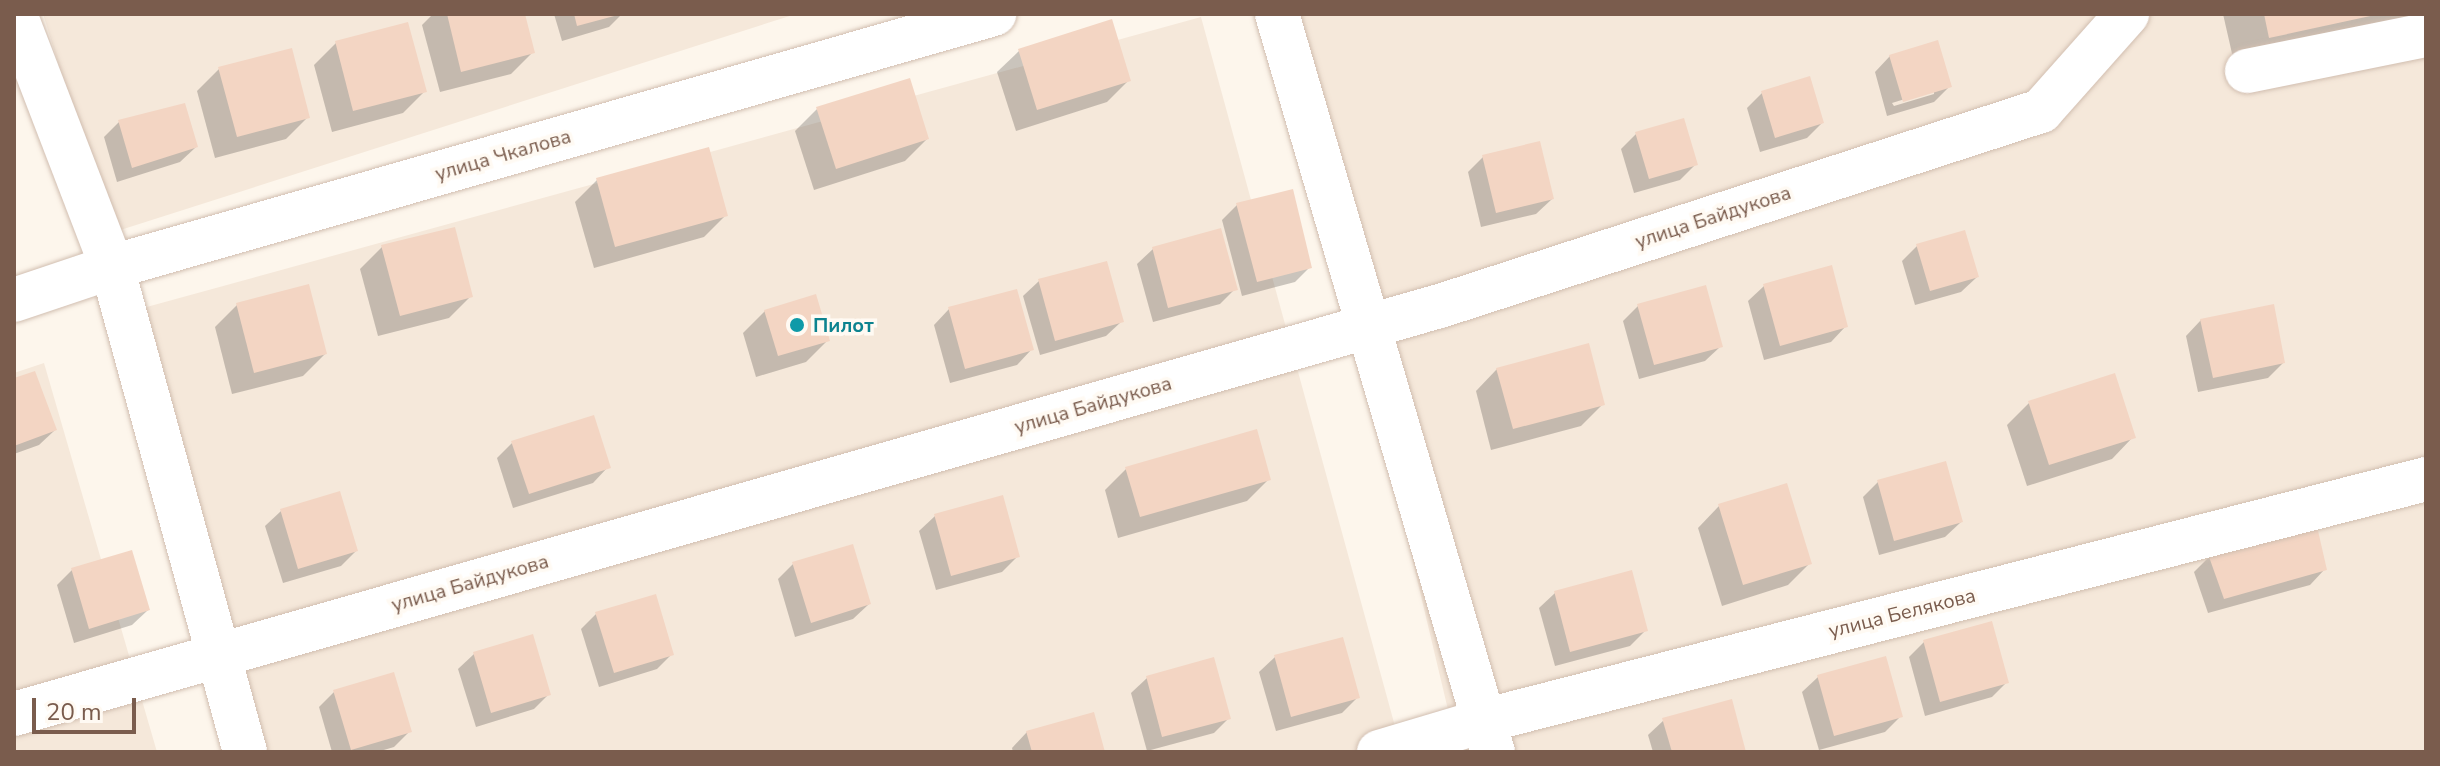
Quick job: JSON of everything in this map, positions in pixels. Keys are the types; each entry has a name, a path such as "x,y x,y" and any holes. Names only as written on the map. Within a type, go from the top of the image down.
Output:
{"street":[{"path":"15,14 112,267 245,752"},
{"name":"улица Чкалова","path":"14,300 112,267 994,14"},
{"path":"1277,14 1488,737"},
{"name":"улица Байдукова","path":"14,714 1369,326 2041,111 2127,14"},
{"path":"2247,71 2426,35"},
{"name":"улица Белякова","path":"1379,752 1488,737 2426,479"}],"shaded area":[{"path":"43,14 796,14 111,233"},
{"path":"1283,14 2426,14 2426,752 1458,752"},
{"path":"1201,17 1402,752 264,752 143,308"},
{"path":"44,363 157,752 14,752 14,373"}],"building":[{"path":"447,14 525,14 535,53 461,72"},
{"path":"574,14 618,14 618,15 577,26"},
{"path":"2264,14 2375,14 2375,15 2269,38"},
{"path":"1112,19 1131,81 1037,110 1018,49"},
{"path":"408,22 427,92 353,111 335,41"},
{"path":"1938,40 1952,87 1903,102 1889,55"},
{"path":"292,48 310,118 237,137 218,67"},
{"path":"1810,76 1824,123 1775,138 1761,91"},
{"path":"910,78 929,139 836,169 816,107"},
{"path":"185,103 198,147 132,168 118,120"},
{"path":"1684,118 1698,165 1649,179 1635,132"},
{"path":"1540,141 1554,199 1496,213 1482,155"},
{"path":"709,147 728,216 615,247 596,178"},
{"path":"1293,189 1312,268 1257,282 1236,203"},
{"path":"455,227 473,297 400,316 381,245"},
{"path":"1221,228 1238,290 1168,308 1152,247"},
{"path":"1965,230 1979,277 1930,291 1916,244"},
{"path":"1107,261 1124,322 1055,341 1038,279"},
{"path":"1832,265 1848,327 1780,346 1763,284"},
{"path":"309,284 327,354 254,373 236,303"},
{"path":"1706,285 1723,347 1654,365 1637,304"},
{"path":"1017,289 1034,350 965,369 948,307"},
{"name":"Пилот","path":"816,294 830,341 778,356 764,310"},
{"path":"2274,304 2285,363 2213,378 2200,319"},
{"path":"1589,343 1605,405 1513,429 1496,368"},
{"path":"35,371 57,430 14,446 14,378"},
{"path":"2115,373 2136,438 2049,465 2028,401"},
{"path":"594,415 611,468 529,494 511,441"},
{"path":"1257,429 1271,480 1140,517 1125,467"},
{"path":"1946,461 1963,522 1894,541 1877,480"},
{"path":"1787,483 1812,564 1743,585 1718,504"},
{"path":"340,491 358,551 298,569 280,509"},
{"path":"1003,495 1020,557 951,576 934,514"},
{"path":"2316,522 2327,570 2224,599 2208,554"},
{"path":"853,544 871,604 811,623 792,562"},
{"path":"132,550 150,610 89,629 71,568"},
{"path":"1632,570 1648,631 1570,652 1554,591"},
{"path":"656,594 674,655 614,673 595,612"},
{"path":"1992,621 2009,683 1940,702 1923,640"},
{"path":"533,634 551,695 491,713 473,652"},
{"path":"1343,637 1360,698 1291,717 1274,655"},
{"path":"1886,656 1903,717 1834,736 1817,675"},
{"path":"1214,657 1231,719 1162,737 1146,676"},
{"path":"394,672 412,732 351,750 333,690"},
{"path":"1732,699 1746,752 1672,752 1662,718"},
{"path":"1094,712 1105,752 1032,752 1026,731"}],"place":[{"name":"Пилот","path":"797,325"}]}
